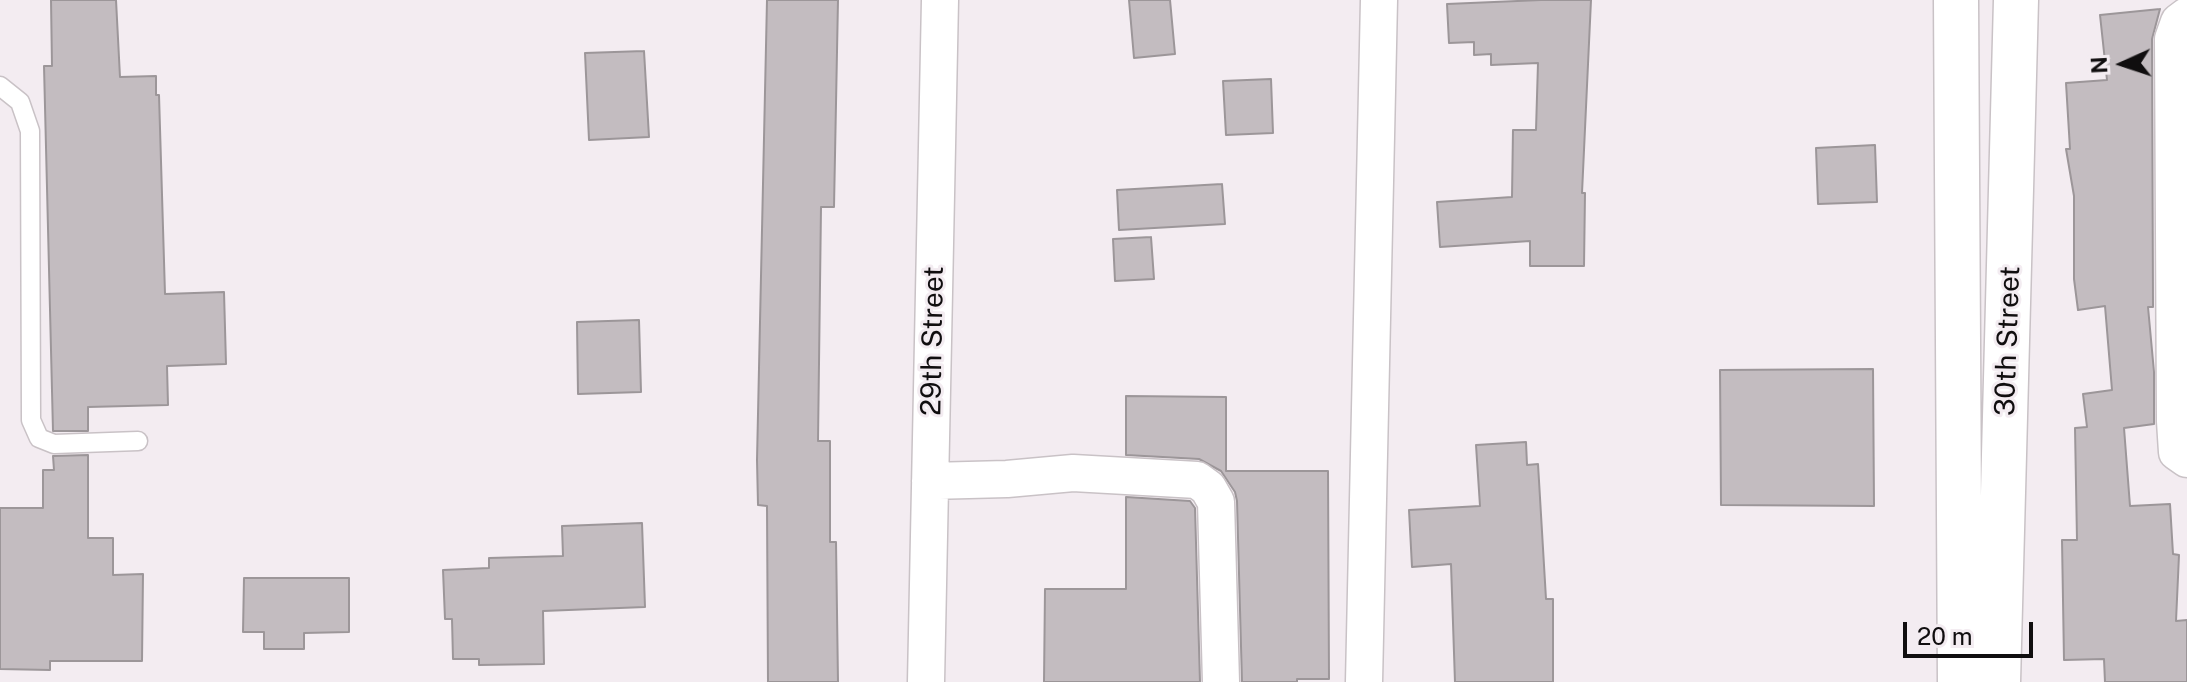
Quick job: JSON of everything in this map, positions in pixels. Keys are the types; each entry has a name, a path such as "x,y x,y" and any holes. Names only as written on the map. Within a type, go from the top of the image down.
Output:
{"main road":[{"name":"30th Street","path":"1956,0 1960,682"},
{"name":"30th Street","path":"1998,682 2016,0"},
{"path":"1957,217 2011,219"}],"street":[{"name":"29th Street","path":"926,682 940,0"},
{"path":"1364,682 1379,0"},
{"path":"2187,16 2179,22 2173,39 2175,421 2177,452 2187,459"},
{"path":"930,481 1073,473 1197,480 1208,488 1216,502 1221,682"}],"lane":[{"path":"0,86 20,102 30,131 31,420 39,438 54,444 138,441"}],"building":[{"path":"51,0 116,0 120,77 156,76 165,294 224,292 226,364 167,366 168,405 88,407 88,431 53,431 44,66 52,66"},
{"path":"767,0 838,0 834,207 821,207 818,441 830,441 830,542 836,542 838,682 768,682 767,506 758,505 757,460"},
{"path":"1129,0 1170,0 1175,54 1134,58"},
{"path":"1591,0 1582,193 1585,193 1584,266 1530,266 1530,241 1440,247 1437,202 1512,197 1513,130 1536,130 1538,63 1491,65 1491,54 1474,55 1474,42 1449,43 1447,4"},
{"path":"2160,9 2152,39 2153,307 2148,307 2154,372 2154,424 2124,428 2130,506 2170,504 2173,554 2179,555 2176,621 2187,620 2187,682 2105,682 2104,659 2064,660 2062,540 2077,540 2075,428 2087,427 2083,394 2112,390 2105,306 2078,310 2074,279 2074,196 2066,149 2070,149 2066,83 2107,80 2100,15"},
{"path":"644,51 649,137 589,140 585,53"},
{"path":"1271,79 1273,133 1226,135 1223,81"},
{"path":"1875,145 1877,202 1818,204 1816,148"},
{"path":"1222,184 1225,224 1119,230 1117,190"},
{"path":"1151,237 1154,279 1115,281 1113,239"},
{"path":"639,320 641,392 578,394 577,322"},
{"path":"1873,369 1874,506 1721,505 1720,370"},
{"path":"1126,396 1226,397 1226,471 1328,471 1329,679 1242,682 1235,492 1221,471 1199,459 1126,455"},
{"path":"1526,442 1527,465 1538,464 1546,599 1553,599 1553,682 1455,682 1451,564 1412,567 1409,510 1480,506 1476,445"},
{"path":"88,455 88,538 113,538 113,575 143,574 142,661 50,661 50,670 0,669 0,508 43,508 43,470 54,470 53,456"},
{"path":"1126,497 1190,501 1195,508 1200,682 1044,682 1045,589 1126,589"},
{"path":"642,523 645,607 543,611 544,664 479,665 479,659 453,659 452,619 445,619 443,570 489,568 489,558 563,556 562,526"},
{"path":"244,578 349,578 349,632 304,633 304,649 264,649 264,632 243,632"}]}
